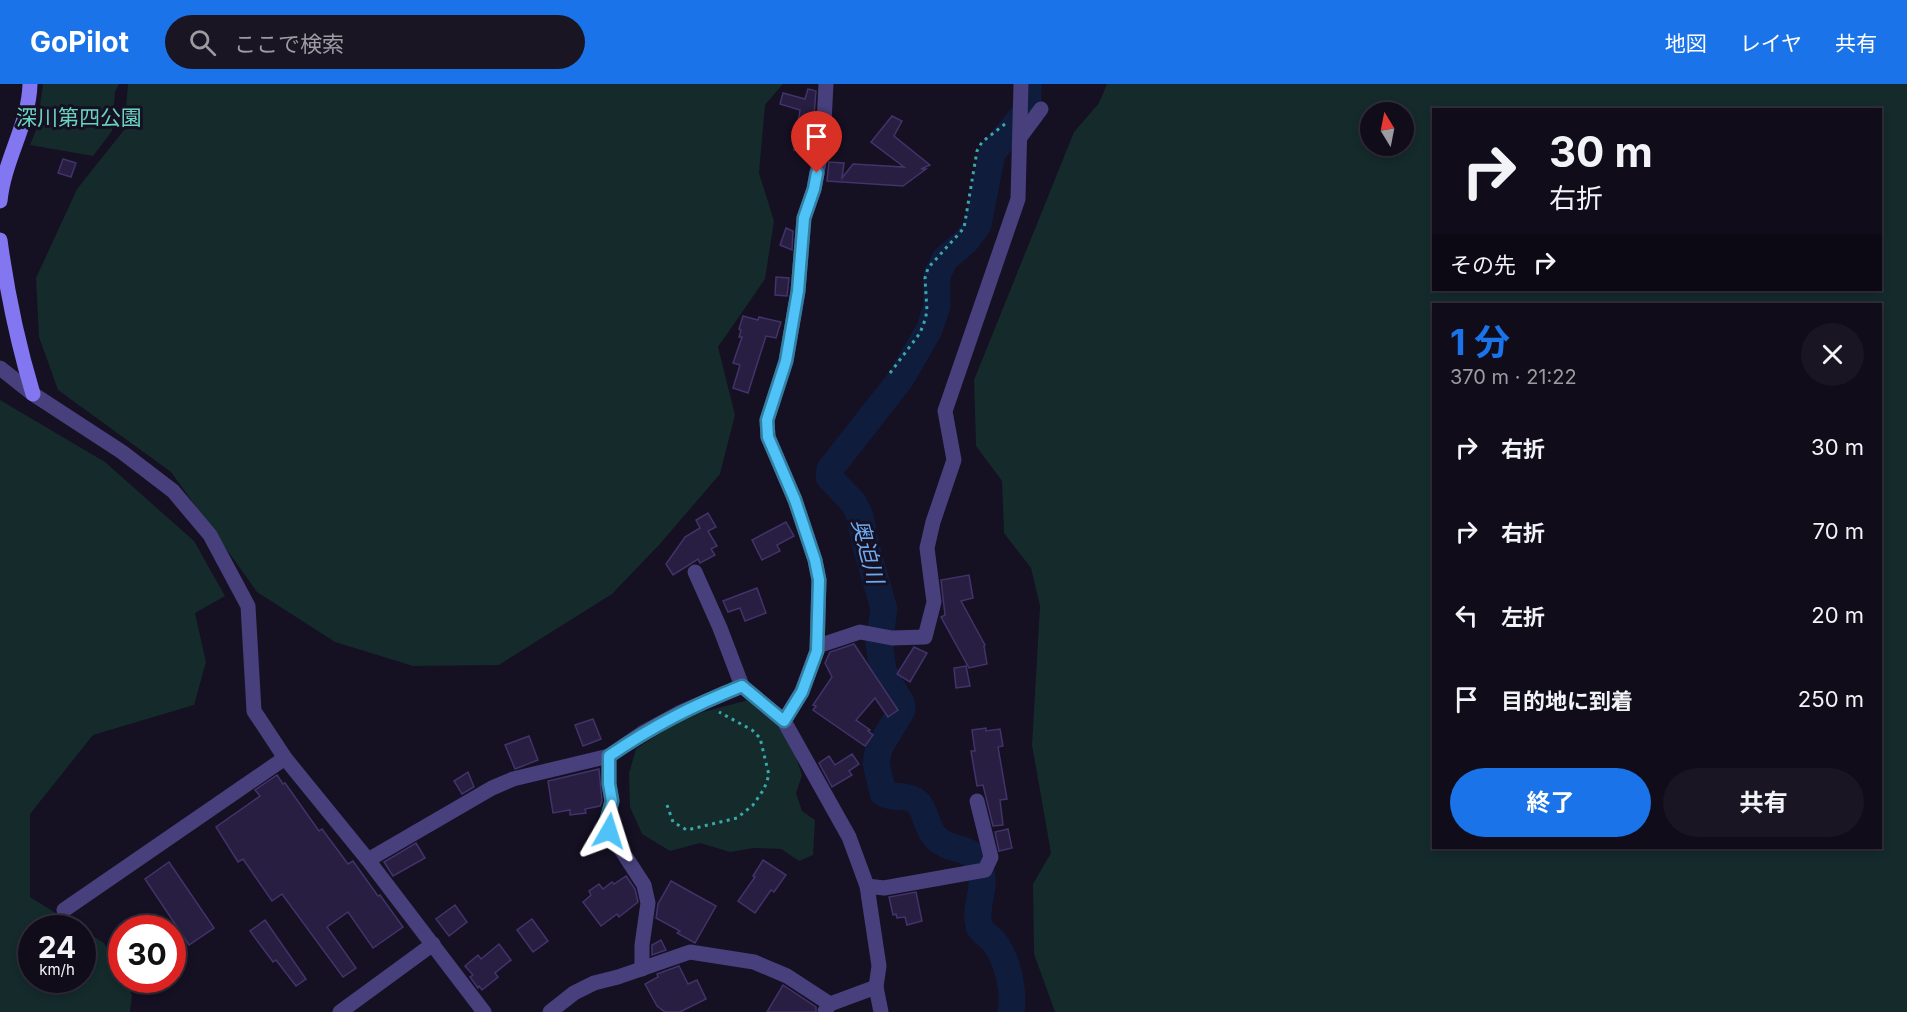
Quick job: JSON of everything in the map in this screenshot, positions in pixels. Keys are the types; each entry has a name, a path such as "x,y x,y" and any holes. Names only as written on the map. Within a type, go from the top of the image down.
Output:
{"street":[{"path":"0,201 4,164 26,111 30,84"},
{"path":"784,721 802,692 818,646 819,580 815,560 795,500 768,437 767,420 786,361 796,302 804,218 814,189 823,141 826,84"},
{"path":"818,646 860,632 892,638 925,637 934,602 927,548 933,522 954,460 945,411 1018,199 1021,84"},
{"path":"1021,136 1041,110"},
{"path":"0,240 3,266 33,394"},
{"path":"0,368 33,394 122,452 173,491 210,536 248,606 254,711 285,758 368,860 484,1012"},
{"path":"695,572 742,686 784,721 849,837 867,886 879,966 876,987 881,1012"},
{"path":"368,860 492,788 513,779 609,756 644,732 698,704 742,686"},
{"path":"609,756 609,784 612,801 608,816 609,831 644,885 648,903 642,945 642,969"},
{"path":"64,910 285,758"},
{"path":"867,886 884,888 985,870 991,857 977,801"},
{"path":"340,1012 433,944"},
{"path":"550,1012 574,993 594,983 642,969 690,951 754,962 787,976 827,1008 876,987"}],"path":[{"path":"890,373 920,333 925,320 927,311 925,278 928,268 964,228 977,151 982,142 991,134 1022,112"},
{"path":"667,806 673,822 687,830 717,824 736,818 753,806 764,789 769,775 760,738 752,730 728,716 698,704"}],"green space":[{"name":"深川第四公園","path":"43,84 119,84 115,92 112,131 93,156 30,145 37,128"},
{"path":"128,84 783,84 765,105 759,173 774,221 765,279 718,347 735,415 720,474 659,545 612,594 499,665 413,666 335,642 257,592 171,472 58,390 39,337 36,278 77,189 124,130"},
{"path":"1107,84 1907,84 1907,1012 1055,1012 1034,954 1033,884 1051,853 1032,745 1040,606 1031,568 1004,533 1002,481 976,446 974,380 1074,132 1099,103"},
{"path":"0,400 105,462 194,541 225,596 195,613 206,662 194,705 93,735 30,814 30,897 59,915 18,915 18,993 96,993 96,938 104,943 108,951 108,993 131,993 130,1012 0,1012"},
{"path":"752,699 764,706 792,745 802,775 796,793 802,811 815,820 813,855 799,861 781,849 754,848 730,852 700,843 670,851 642,834 630,807 629,773 636,749 684,717"}],"building":[{"path":"808,89 816,91 811,152 794,150 800,110 780,104 783,93 805,99"},
{"path":"892,116 902,121 894,136 930,165 921,169 926,169 903,186 827,181 829,162 844,163 842,178 853,164 904,167 871,142"},
{"path":"63,159 76,163 71,177 58,173"},
{"path":"786,228 793,231 792,250 780,245"},
{"path":"776,277 789,278 787,296 775,295"},
{"path":"743,316 781,322 776,338 766,336 748,393 733,388 740,365 733,363 742,337 739,337 741,330 739,329"},
{"path":"708,513 716,527 708,531 717,546 711,549 715,555 700,563 698,559 673,575 666,564 685,537 700,528 696,520"},
{"path":"786,522 794,536 777,545 780,551 762,560 752,540"},
{"path":"969,575 973,598 961,601 985,645 987,664 969,668 941,617 945,615 941,580"},
{"path":"757,588 766,613 745,621 740,608 728,612 723,601"},
{"path":"854,644 898,710 888,717 875,698 856,720 873,735 865,746 813,710 816,706 813,705 832,677 825,663 830,652"},
{"path":"914,647 927,653 910,682 897,674"},
{"path":"966,666 970,686 956,688 954,668"},
{"path":"593,719 601,739 583,746 575,725"},
{"path":"986,728 986,731 1000,729 1003,746 998,747 1007,799 1000,800 1003,825 993,826 983,785 977,786 971,751 975,751 972,730"},
{"path":"529,736 538,760 515,769 505,745"},
{"path":"852,754 859,764 849,771 852,775 832,787 819,763 829,756 835,765"},
{"path":"599,769 602,801 600,806 585,809 586,813 570,815 570,810 553,813 548,781"},
{"path":"468,772 474,787 462,794 454,781"},
{"path":"277,775 319,831 322,829 348,864 353,861 403,927 373,948 348,912 327,927 356,968 343,977 282,894 272,901 243,859 238,862 216,827 260,796 255,790"},
{"path":"1008,829 1012,848 999,851 995,832"},
{"path":"416,843 425,858 393,876 384,862"},
{"path":"763,860 786,875 774,892 771,890 755,913 738,901 755,877 753,876"},
{"path":"169,862 214,928 189,945 186,940 186,915 169,915 145,879"},
{"path":"626,876 635,889 638,902 619,917 617,914 601,926 583,902 591,895 589,891 599,884 603,889"},
{"path":"671,881 716,906 695,943 677,933 680,931 656,918 658,904"},
{"path":"916,892 922,921 907,925 905,917 897,918 896,914 893,915 889,897"},
{"path":"455,905 467,922 449,936 436,919"},
{"path":"532,919 548,941 533,952 517,930"},
{"path":"265,920 306,979 296,986 276,960 273,962 250,931"},
{"path":"661,940 666,950 652,955 652,945"},
{"path":"499,944 511,960 495,973 498,977 482,990 470,977 473,975 465,966 478,955 481,959"},
{"path":"679,966 688,984 697,980 706,999 680,1012 665,1012 657,1006 645,984 658,977 657,974"},
{"path":"783,985 816,1007 816,1012 767,1012"}],"waterway":[{"name":"奥迫川","path":"1011,1012 1011,987 1005,961 995,943 979,926 978,913 982,878 977,862 968,852 949,846 936,838 921,807 914,800 883,793 876,763 879,748 902,710 901,702 883,670 879,643 884,609 860,516 853,502 829,477 830,469 900,380 929,330 937,306 937,275 945,259 966,241 978,225 992,153 1028,109 1028,84"}],"route":[{"path":"609,831 608,816 612,801 609,784 609,756 679,712 742,686 784,721 802,692 817,651 819,580 815,560 795,500 768,437 767,420 786,361 798,291 804,218 817,173"}]}
